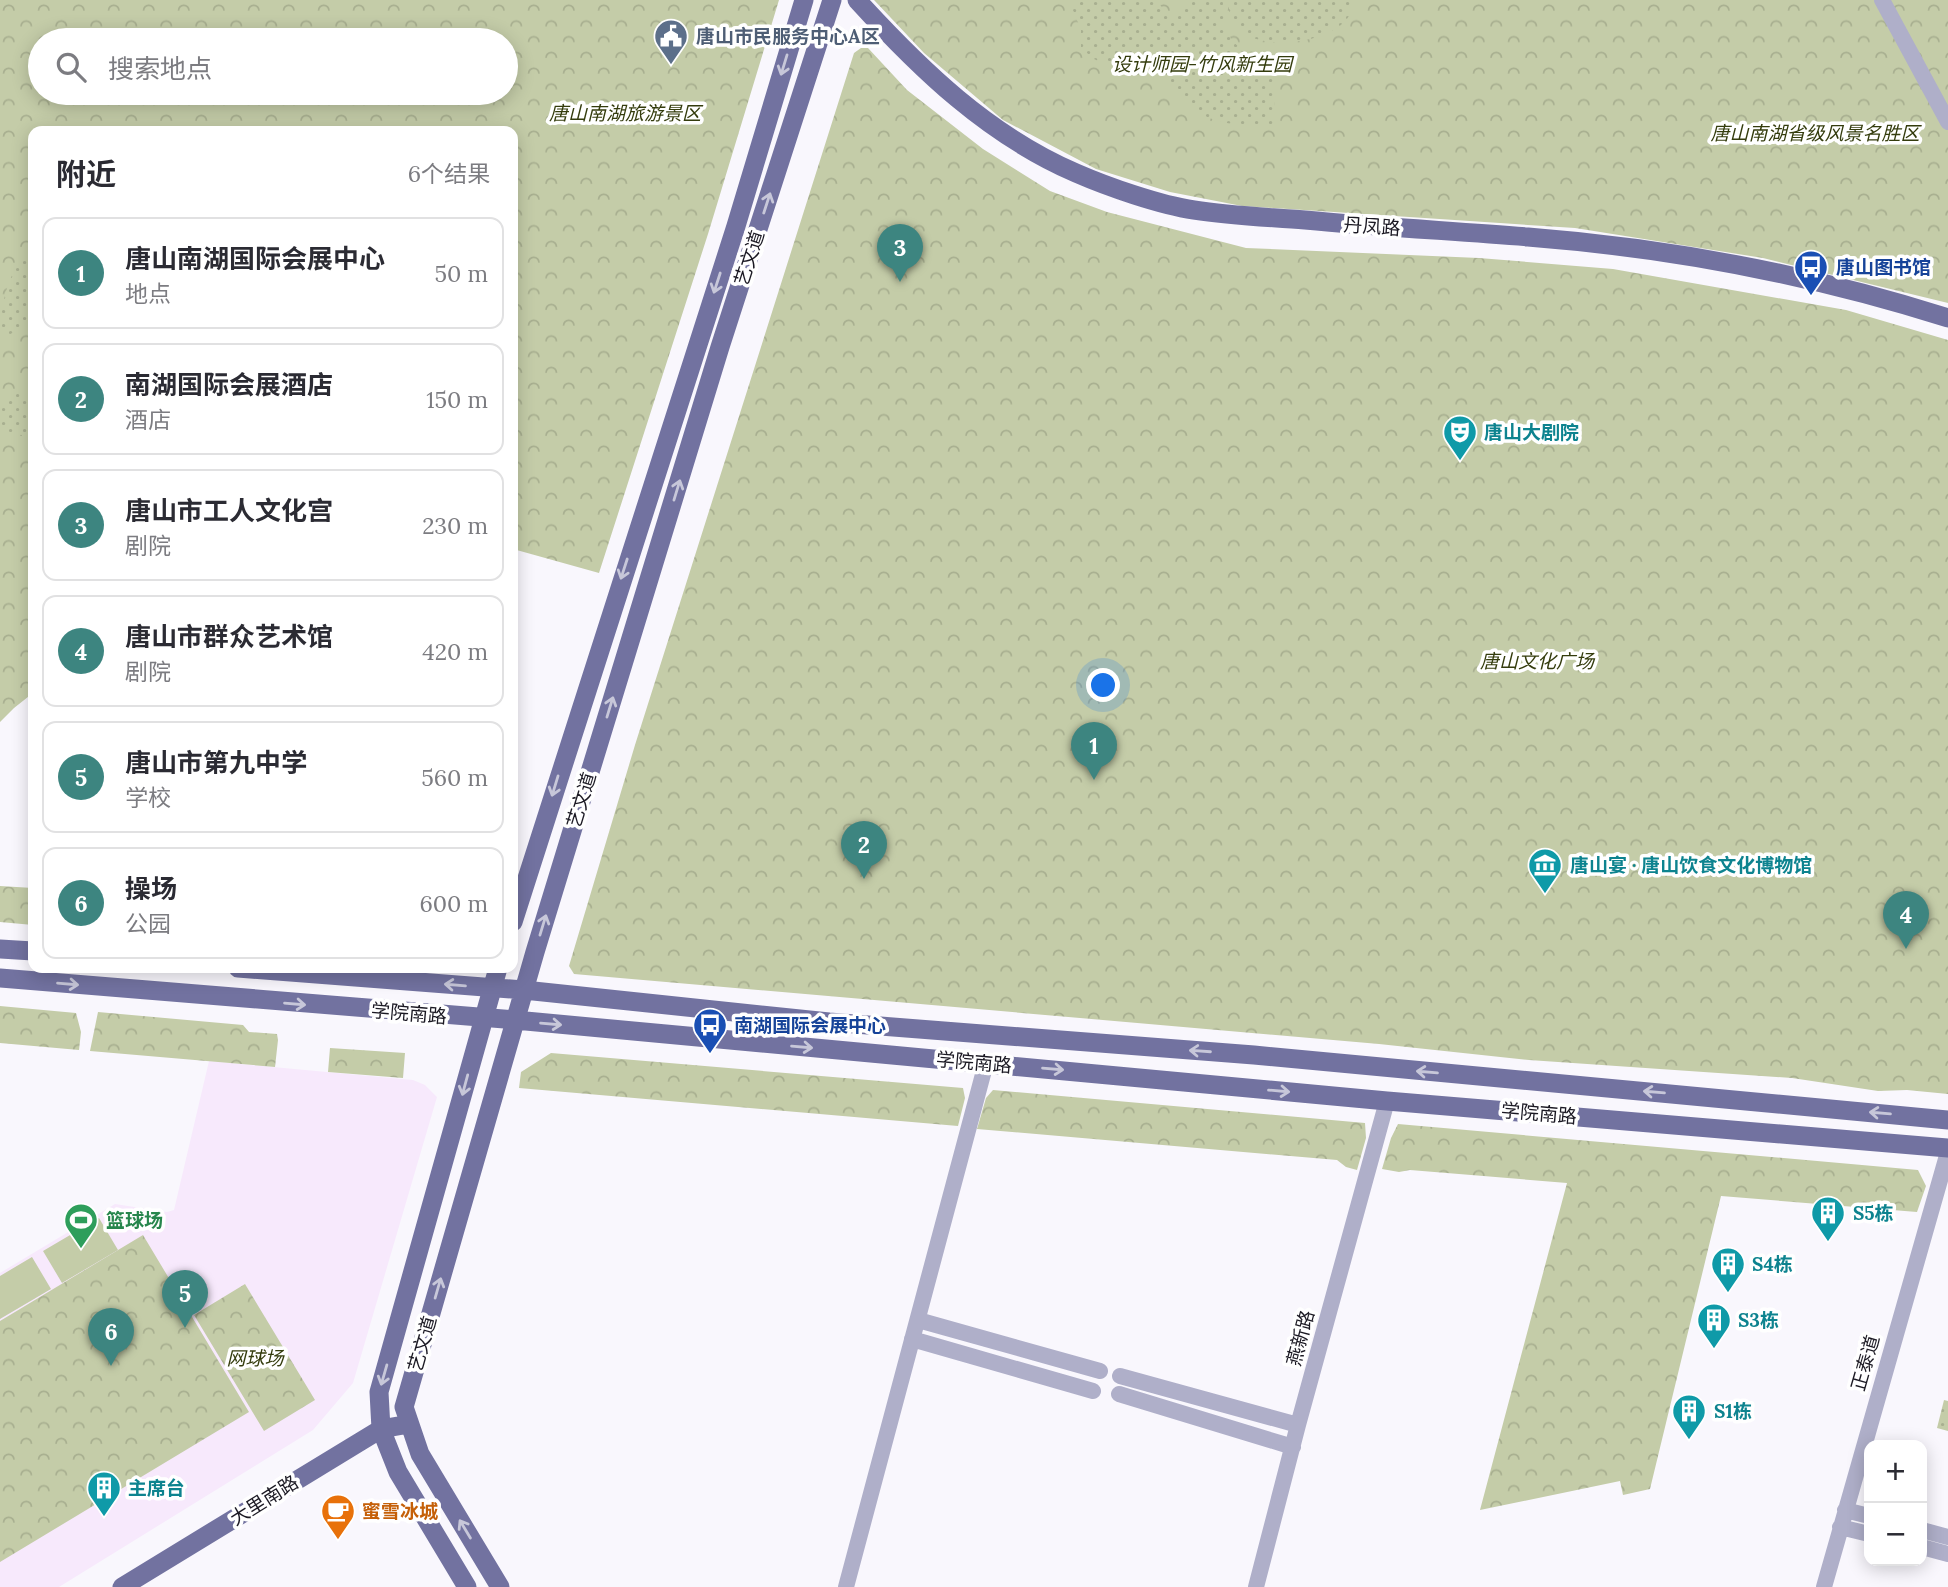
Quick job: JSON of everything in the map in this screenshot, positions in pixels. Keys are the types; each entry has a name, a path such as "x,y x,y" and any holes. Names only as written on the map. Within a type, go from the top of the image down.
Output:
{"main road":[{"name":"艺文道","path":"518,906 736,226 804,0"},
{"name":"艺文道","path":"500,1587 420,1454 404,1407 524,990 702,406 832,0"},
{"name":"丹凤路","path":"857,0 919,66 994,128 1076,173 1121,190 1192,210 1653,250 1798,278 1948,318"},
{"path":"679,400 702,406"},
{"path":"0,948 28,951"},
{"name":"学院南路","path":"302,973 524,990 830,1021 1254,1055 1948,1120"},
{"name":"艺文道","path":"467,1587 398,1472 381,1429 379,1392 496,973"},
{"name":"学院南路","path":"0,978 515,1020 1948,1150"},
{"name":"大里南路","path":"122,1587 381,1429 409,1424"}],"street":[{"path":"1882,0 1948,122"},
{"path":"846,1587 986,1063"},
{"name":"燕新路","path":"1256,1587 1387,1101"},
{"name":"正泰道","path":"1824,1587 1948,1150"},
{"path":"918,1320 1100,1371 1111,1370 1120,1377 1298,1425"},
{"path":"912,1339 1093,1391 1105,1400 1119,1394 1293,1447"},
{"path":"1093,1391 1092,1382 1100,1371"},
{"path":"1119,1394 1122,1386 1120,1377"},
{"path":"1845,1510 1864,1515"},
{"path":"1840,1527 1864,1533"},
{"path":"1927,1531 1948,1536"},
{"path":"1927,1549 1948,1554"}],"shaded area":[{"path":"209,1061 413,1080 425,1085 437,1097 353,1383 313,1430 59,1587 0,1587 0,1273 115,1204 167,1212 174,1210"}],"green space":[{"name":"唐山南湖旅游景区","path":"0,0 779,0 708,234 599,573 518,550 518,126 28,126 28,697 0,722"},
{"name":"唐山南湖省级风景名胜区","path":"874,0 1948,0 1948,303 1763,258 1575,228 1242,206 1170,192 1096,169 1003,120 924,53"},
{"name":"设计师园-竹风新生园","path":"1069,0 1156,0 1171,18 1192,0 1223,0 1225,24 1233,41 1248,51 1272,55 1276,126 1247,126 1207,117 1184,103 1154,67 1148,64 1139,80 1094,59 1081,48 1081,30"},
{"path":"1228,0 1355,0 1349,16 1331,32 1304,40 1275,42 1262,41 1243,31 1230,19"},
{"name":"唐山文化广场","path":"861,48 868,48 907,90 983,149 1050,191 1107,212 1246,248 1479,258 1613,269 1846,310 1948,340 1948,1094 1907,1090 1878,1091 1792,1078 1529,1060 1379,1044 574,974 569,966 635,745 854,53"},
{"path":"28,252 28,325 0,339 7,289"},
{"path":"28,390 28,436 0,433 0,400"},
{"path":"0,886 28,888 28,925 0,922"},
{"path":"0,1006 76,1013 81,1032 79,1050 0,1043"},
{"path":"98,1012 243,1025 249,1032 277,1034 275,1067 90,1051"},
{"path":"330,1048 405,1053 403,1078 328,1072"},
{"path":"551,1053 963,1088 965,1098 958,1126 519,1088 521,1072"},
{"path":"993,1090 1365,1123 1366,1138 1357,1170 1346,1167 1337,1160 977,1129 986,1098"},
{"path":"1398,1124 1918,1170 1926,1186 1917,1212 1721,1196 1650,1489 1623,1495 1620,1481 1480,1510 1567,1183 1382,1169"},
{"name":"篮球场","path":"99,1218 118,1250 62,1283 43,1251"},
{"path":"143,1235 249,1412 0,1562 0,1321"},
{"path":"32,1257 51,1289 0,1319 0,1276"},
{"name":"网球场","path":"245,1284 315,1400 264,1431 194,1315"},
{"path":"1944,1400 1948,1401 1948,1431 1937,1428"}],"place":[{"name":"唐山市民服务中心A区","path":"671,66"},
{"name":"唐山市工人文化宫","path":"900,282"},
{"name":"唐山图书馆","path":"1811,297"},
{"name":"唐山大剧院","path":"1460,462"},
{"name":"唐山南湖国际会展中心","path":"1094,780"},
{"name":"南湖国际会展酒店","path":"864,879"},
{"name":"唐山宴 · 唐山饮食文化博物馆","path":"1545,895"},
{"name":"唐山市群众艺术馆","path":"1906,949"},
{"name":"南湖国际会展中心","path":"710,1055"},
{"name":"S5栋","path":"1828,1243"},
{"name":"篮球场","path":"81,1250"},
{"name":"S4栋","path":"1728,1294"},
{"name":"唐山市第九中学","path":"185,1328"},
{"name":"S3栋","path":"1714,1350"},
{"name":"操场","path":"111,1366"},
{"name":"S1栋","path":"1689,1441"},
{"name":"主席台","path":"104,1518"},
{"name":"蜜雪冰城","path":"338,1541"}]}
